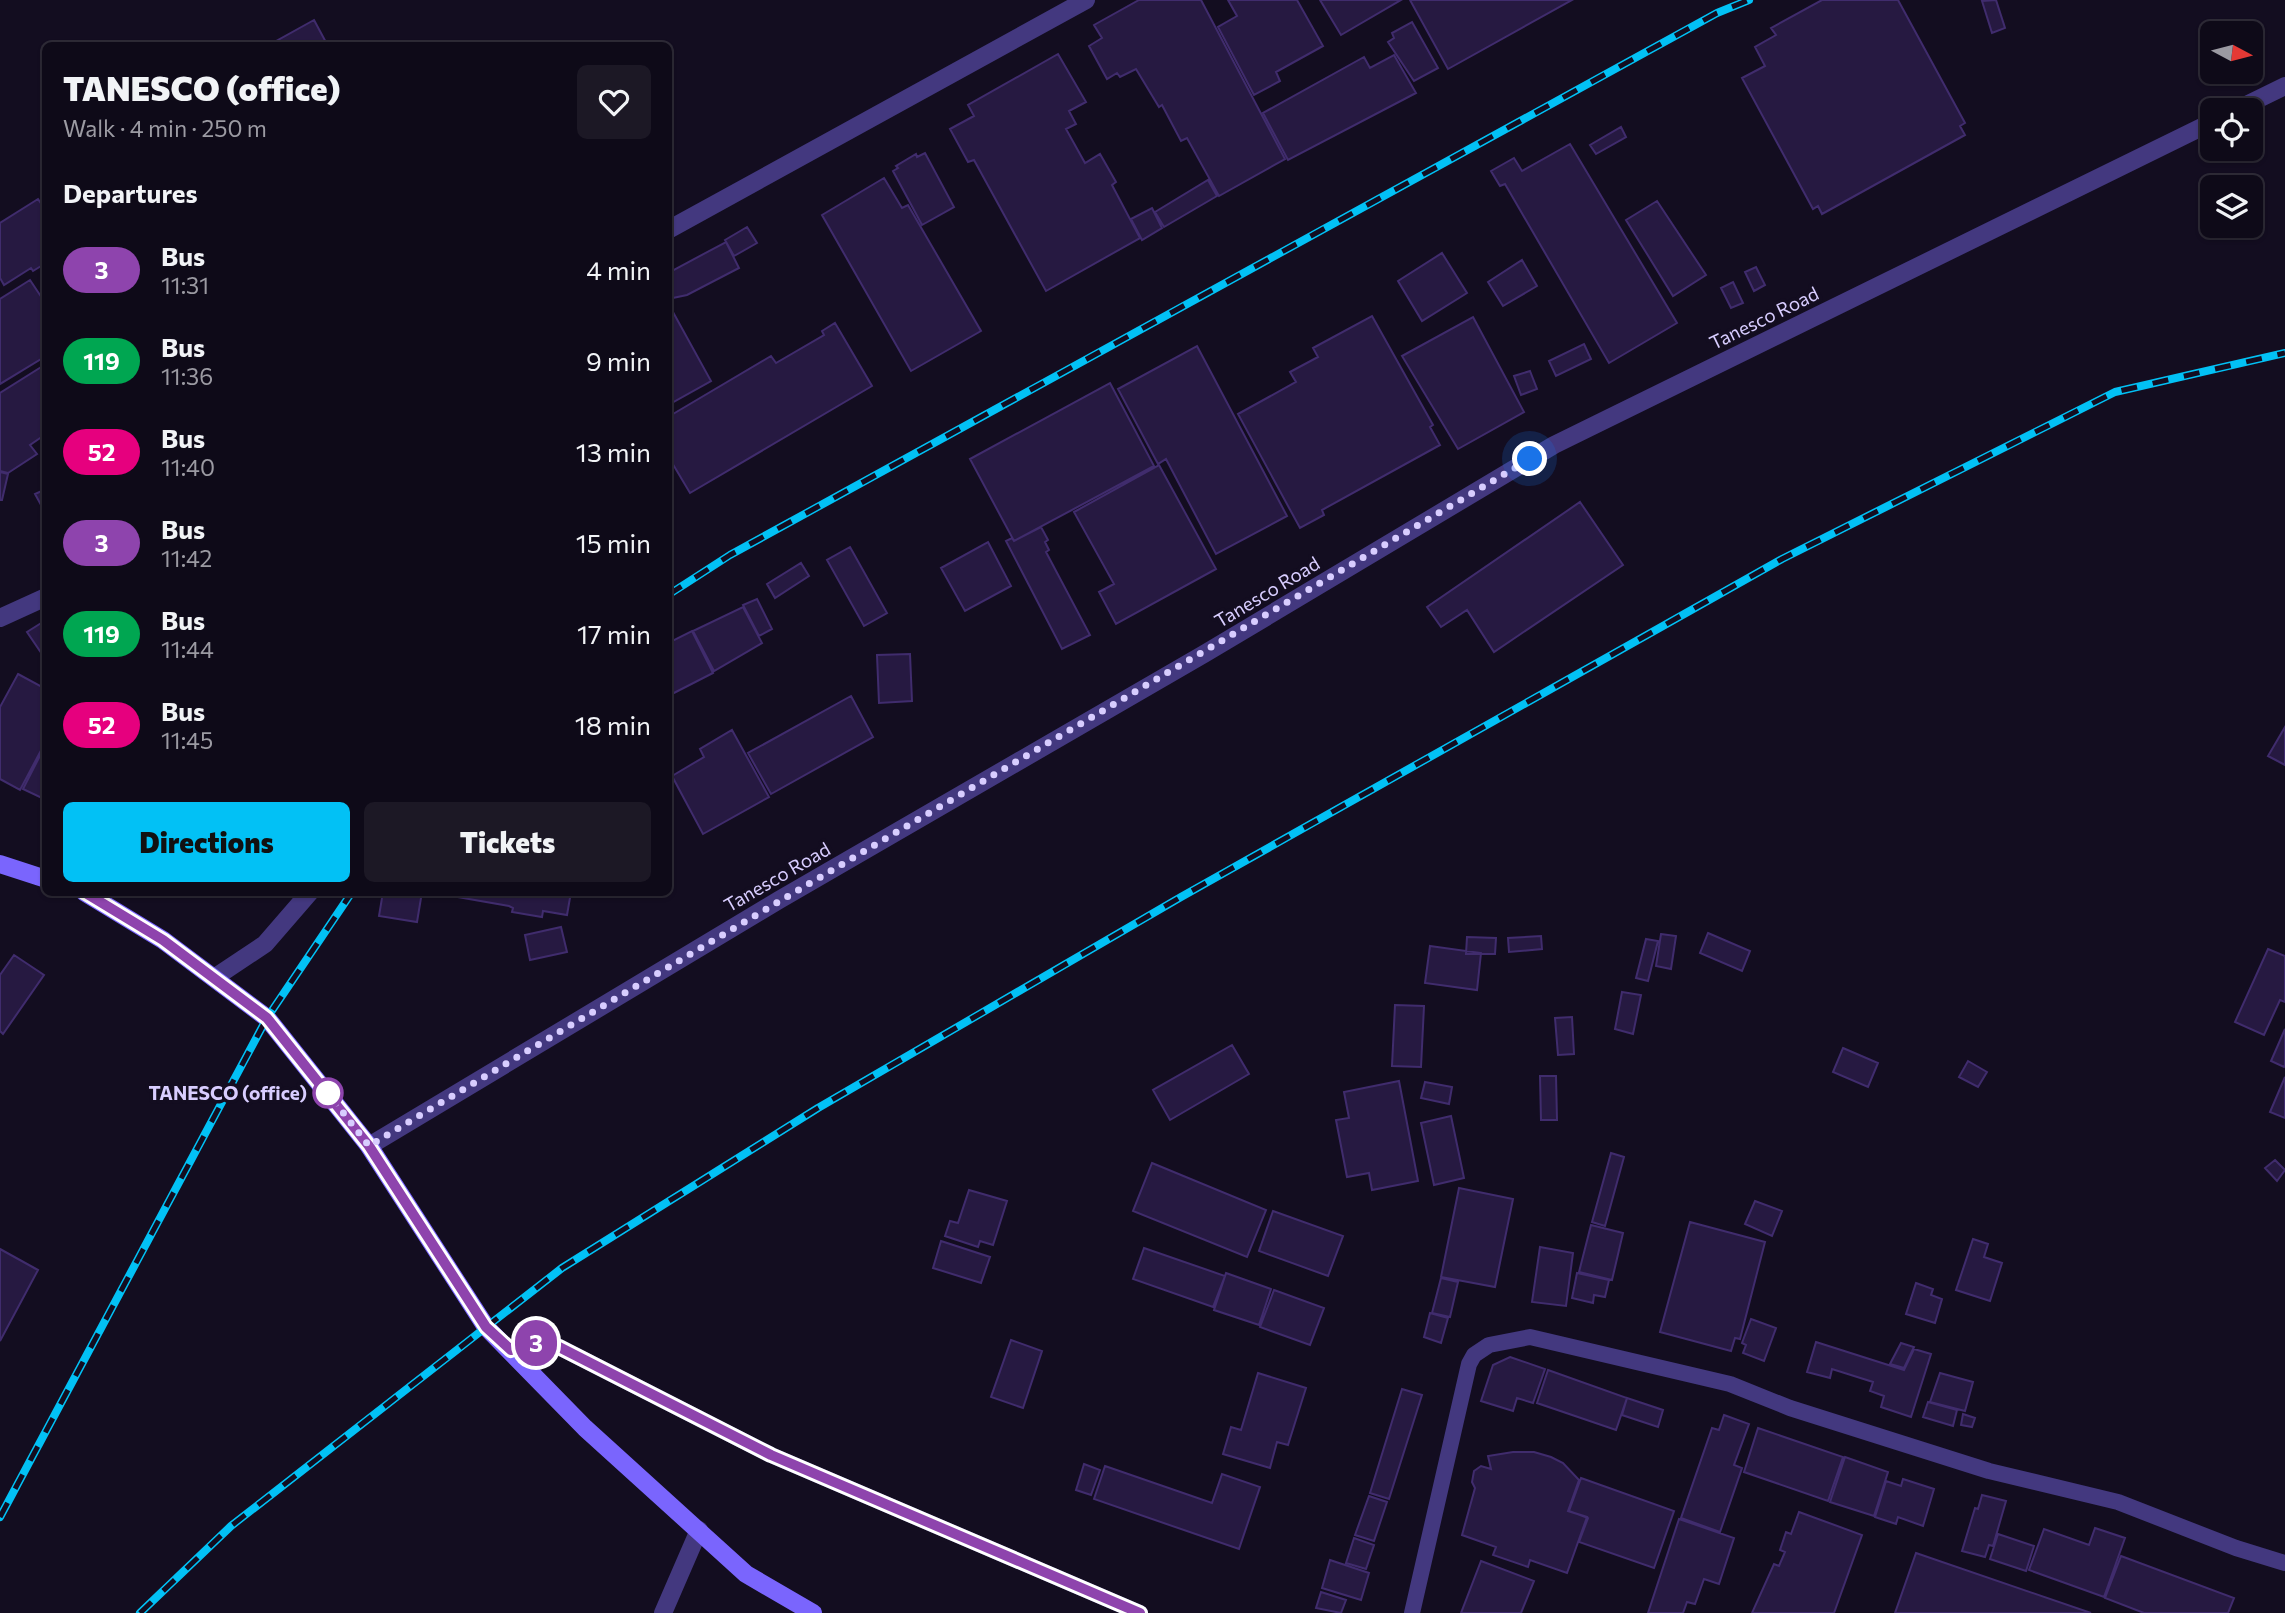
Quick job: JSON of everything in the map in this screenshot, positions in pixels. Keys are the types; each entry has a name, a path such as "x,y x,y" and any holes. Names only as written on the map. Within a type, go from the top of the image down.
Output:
{"main road":[{"path":"0,864 42,878"},
{"path":"91,896 163,940 267,1018 369,1146 486,1327 585,1428 747,1574 813,1613"}],"street":[{"path":"672,228 1086,0"},
{"path":"2260,98 2285,86"},
{"name":"Tanesco Road","path":"369,1146 779,900 1204,654 1554,445 2200,128"},
{"path":"0,618 42,599"},
{"path":"214,978 265,944 307,896"},
{"path":"663,1613 699,1530"}],"lane":[{"path":"1412,1613 1469,1364 1474,1355 1489,1345 1530,1337 1730,1384 1790,1408 1989,1471 2118,1502 2236,1548 2285,1563"},
{"path":"511,1350 524,1343 559,1347 771,1455 1140,1613"}],"building":[{"path":"1139,0 1201,0 1285,159 1219,196 1187,138 1181,141 1162,105 1159,107 1136,69 1120,77 1117,73 1107,79 1089,46 1102,38 1094,25"},
{"path":"1228,0 1297,0 1323,46 1276,72 1280,81 1254,95 1218,27 1237,16"},
{"path":"1320,0 1401,0 1341,35"},
{"path":"1410,0 1572,0 1448,69"},
{"path":"1822,0 1898,0 1965,123 1960,126 1965,135 1822,214 1818,206 1813,209 1742,78 1765,66 1755,47 1776,35 1771,28"},
{"path":"1996,0 2005,28 1992,33 1982,1"},
{"path":"314,20 326,42 275,42"},
{"path":"1412,22 1438,68 1414,81 1388,42 1394,38 1392,33"},
{"path":"1058,54 1086,102 1069,111 1076,124 1066,129 1085,163 1100,154 1116,182 1112,185 1140,238 1046,291 974,160 968,162 950,129 974,116 968,105"},
{"path":"1394,55 1416,93 1288,160 1263,113 1364,57 1370,68"},
{"path":"1621,127 1626,137 1596,154 1590,145"},
{"path":"1570,144 1677,323 1609,363 1505,184 1500,186 1491,171 1514,158 1522,171"},
{"path":"925,153 954,207 922,225 893,171 898,168 896,166 916,154 917,157"},
{"path":"884,178 902,208 908,205 981,331 911,371 822,215"},
{"path":"1208,180 1217,196 1164,227 1155,212"},
{"path":"38,199 42,205 42,265 33,271 31,268 4,285 0,278 0,223"},
{"path":"1657,201 1706,275 1673,296 1626,220"},
{"path":"1152,208 1162,228 1142,240 1131,219"},
{"path":"747,227 757,243 734,256 725,240"},
{"path":"726,242 739,268 687,295 672,298 672,271"},
{"path":"1442,253 1467,293 1422,321 1398,281"},
{"path":"1522,260 1537,286 1503,306 1488,282"},
{"path":"1756,267 1765,285 1754,291 1745,272"},
{"path":"30,280 42,298 42,358 0,384 0,299"},
{"path":"1733,282 1743,303 1731,308 1721,288"},
{"path":"672,310 711,381 672,403"},
{"path":"1372,316 1433,425 1430,427 1440,445 1322,510 1324,515 1300,528 1238,414 1296,382 1290,372 1318,357 1313,348"},
{"path":"1473,317 1524,412 1458,449 1402,356"},
{"path":"835,323 872,386 690,493 672,463 672,415 771,356 776,363 824,335 822,331"},
{"path":"1584,344 1591,359 1556,376 1549,361"},
{"path":"1197,346 1287,516 1216,554 1166,459 1158,464 1118,389"},
{"path":"42,367 42,437 30,445 37,454 8,473 0,471 0,393"},
{"path":"1530,371 1537,389 1521,395 1514,376"},
{"path":"1110,383 1154,466 1014,541 970,459"},
{"path":"1159,465 1216,569 1116,624 1099,592 1114,584 1074,512"},
{"path":"0,472 8,474 2,500 0,500"},
{"path":"42,491 42,507 35,494"},
{"path":"1580,502 1623,565 1494,652 1467,610 1441,627 1427,607"},
{"path":"1041,527 1048,540 1045,542 1049,550 1046,552 1090,635 1062,649 1006,541 1012,538 1014,541"},
{"path":"988,542 1011,586 965,611 941,568"},
{"path":"850,547 887,613 864,626 827,560"},
{"path":"801,563 809,576 775,598 767,584"},
{"path":"757,599 772,629 759,636 743,605"},
{"path":"743,607 762,643 714,671 693,631"},
{"path":"42,623 42,654 27,632"},
{"path":"692,631 713,673 672,694 672,641"},
{"path":"910,654 912,701 879,703 877,655"},
{"path":"18,674 42,687 42,749 20,790 0,779 0,707"},
{"path":"851,696 873,737 771,794 748,753"},
{"path":"2285,727 2285,765 2268,756"},
{"path":"732,730 769,797 703,834 672,776 704,757 700,749"},
{"path":"42,752 42,798 23,789"},
{"path":"382,896 421,896 417,922 379,916"},
{"path":"452,896 570,896 567,915 543,911 542,917 512,912 513,908"},
{"path":"561,927 567,952 530,960 525,935"},
{"path":"1708,933 1750,951 1742,971 1700,953"},
{"path":"1661,934 1676,936 1671,969 1656,966"},
{"path":"1541,936 1542,949 1509,952 1508,938"},
{"path":"1467,937 1496,938 1495,954 1466,954"},
{"path":"1646,939 1658,941 1648,981 1636,978"},
{"path":"1430,946 1481,953 1477,990 1425,983"},
{"path":"2268,949 2285,956 2285,1002 2280,1000 2264,1035 2235,1022"},
{"path":"14,955 44,975 3,1034 0,1031 0,975"},
{"path":"1622,992 1641,995 1633,1034 1615,1029"},
{"path":"1395,1005 1424,1006 1421,1067 1392,1066"},
{"path":"1572,1017 1574,1054 1558,1055 1555,1018"},
{"path":"2285,1029 2285,1065 2284,1067 2271,1061"},
{"path":"1232,1045 1249,1074 1170,1120 1153,1090"},
{"path":"1843,1048 1878,1063 1868,1087 1833,1072"},
{"path":"1968,1061 1987,1072 1978,1087 1959,1077"},
{"path":"1540,1076 1556,1076 1557,1120 1541,1120"},
{"path":"2285,1077 2285,1118 2270,1112"},
{"path":"1399,1081 1418,1181 1372,1190 1369,1173 1347,1177 1336,1120 1349,1118 1344,1092"},
{"path":"1425,1082 1452,1087 1449,1104 1421,1098"},
{"path":"1451,1116 1464,1178 1434,1185 1421,1123"},
{"path":"1611,1153 1624,1157 1605,1226 1592,1222"},
{"path":"2275,1160 2285,1170 2277,1181 2265,1168"},
{"path":"1152,1163 1266,1210 1247,1257 1133,1211"},
{"path":"1459,1188 1513,1199 1495,1287 1441,1277"},
{"path":"969,1190 1007,1201 993,1245 980,1241 978,1247 945,1236 950,1221 958,1223"},
{"path":"1755,1201 1782,1211 1772,1236 1745,1224"},
{"path":"1273,1211 1343,1236 1328,1276 1259,1251"},
{"path":"1690,1222 1765,1242 1740,1339 1735,1338 1731,1351 1660,1332"},
{"path":"1591,1225 1623,1233 1612,1280 1579,1272"},
{"path":"1973,1239 1988,1244 1984,1257 2002,1263 1990,1301 1956,1290"},
{"path":"941,1241 990,1257 981,1283 933,1268"},
{"path":"1540,1247 1573,1253 1566,1306 1532,1302"},
{"path":"1144,1248 1225,1276 1213,1307 1133,1279"},
{"path":"0,1249 38,1270 0,1341"},
{"path":"1226,1273 1271,1289 1259,1325 1214,1310"},
{"path":"1577,1273 1609,1280 1605,1297 1594,1295 1593,1303 1572,1298"},
{"path":"1441,1278 1458,1282 1450,1317 1432,1313"},
{"path":"1916,1283 1933,1289 1931,1295 1942,1299 1935,1323 1906,1314"},
{"path":"1274,1290 1324,1308 1310,1345 1260,1327"},
{"path":"1430,1313 1448,1318 1441,1343 1424,1337"},
{"path":"1751,1319 1776,1328 1764,1361 1743,1353 1746,1345 1742,1343"},
{"path":"1011,1340 1042,1351 1023,1408 991,1397"},
{"path":"1816,1342 1904,1370 1914,1349 1931,1354 1911,1417 1881,1407 1884,1396 1870,1391 1873,1382 1832,1369 1830,1378 1807,1372"},
{"path":"1901,1343 1914,1347 1904,1368 1890,1364"},
{"path":"1510,1357 1545,1369 1533,1403 1517,1398 1513,1411 1481,1401 1493,1365"},
{"path":"1548,1370 1627,1398 1616,1430 1537,1403"},
{"path":"1258,1373 1306,1388 1288,1445 1277,1442 1270,1468 1223,1454 1231,1427 1241,1430"},
{"path":"1940,1373 1973,1382 1965,1411 1930,1402"},
{"path":"1402,1389 1422,1395 1389,1499 1370,1493"},
{"path":"1627,1398 1663,1410 1658,1427 1622,1415"},
{"path":"1928,1402 1957,1410 1953,1426 1923,1417"},
{"path":"1963,1414 1975,1418 1972,1427 1961,1425"},
{"path":"1724,1415 1749,1424 1734,1465 1742,1468 1720,1532 1681,1518 1712,1428 1719,1430"},
{"path":"1758,1428 1843,1457 1828,1501 1744,1472"},
{"path":"1534,1452 1551,1457 1563,1463 1579,1480 1568,1511 1587,1517 1567,1573 1530,1560 1528,1567 1493,1555 1496,1547 1462,1535 1475,1488 1472,1482 1474,1471 1481,1466 1491,1469 1488,1456"},
{"path":"1845,1457 1888,1472 1874,1516 1830,1502"},
{"path":"1084,1464 1100,1470 1091,1495 1076,1490"},
{"path":"1105,1466 1212,1503 1222,1474 1260,1487 1239,1549 1094,1499"},
{"path":"1581,1478 1674,1511 1654,1568 1579,1542 1588,1518 1569,1511"},
{"path":"1903,1479 1934,1489 1923,1526 1898,1517 1896,1524 1875,1517 1886,1481 1901,1486"},
{"path":"1982,1495 2006,1501 1993,1546 1989,1545 1985,1557 1962,1551 1975,1508 1978,1509"},
{"path":"1369,1496 1387,1502 1374,1541 1355,1535"},
{"path":"1799,1512 1862,1535 1834,1613 1752,1613 1774,1564 1779,1566 1785,1552 1780,1550 1786,1532 1791,1534"},
{"path":"1679,1519 1734,1538 1719,1584 1704,1579 1695,1604 1687,1602 1683,1613 1648,1613"},
{"path":"2095,1528 2125,1538 2104,1597 2029,1570 2044,1529 2089,1545"},
{"path":"1998,1534 2034,1546 2026,1571 1990,1559"},
{"path":"1354,1538 1374,1545 1366,1569 1346,1563"},
{"path":"1916,1553 2091,1613 1895,1613"},
{"path":"2121,1556 2234,1598 2228,1613 2144,1613 2105,1598"},
{"path":"1330,1560 1369,1573 1361,1600 1322,1588"},
{"path":"1481,1561 1534,1581 1521,1613 1461,1613"},
{"path":"1321,1592 1346,1600 1341,1613 1316,1608"}],"railway":[{"path":"672,592 730,555 1717,13 1749,0"},
{"path":"140,1613 231,1526 562,1268 818,1108 1181,897 1782,559 2115,392 2285,353"},
{"path":"0,1517 267,1018 349,896"}],"bus line":[{"name":"3","path":"94,896 163,940 267,1018 369,1146 486,1327 511,1350 524,1343 559,1347 771,1455 1140,1613"}],"place":[{"name":"TANESCO (office)","path":"328,1093"}],"route":[{"path":"328,1093 369,1146 779,900 1204,654 1530,459"}]}
